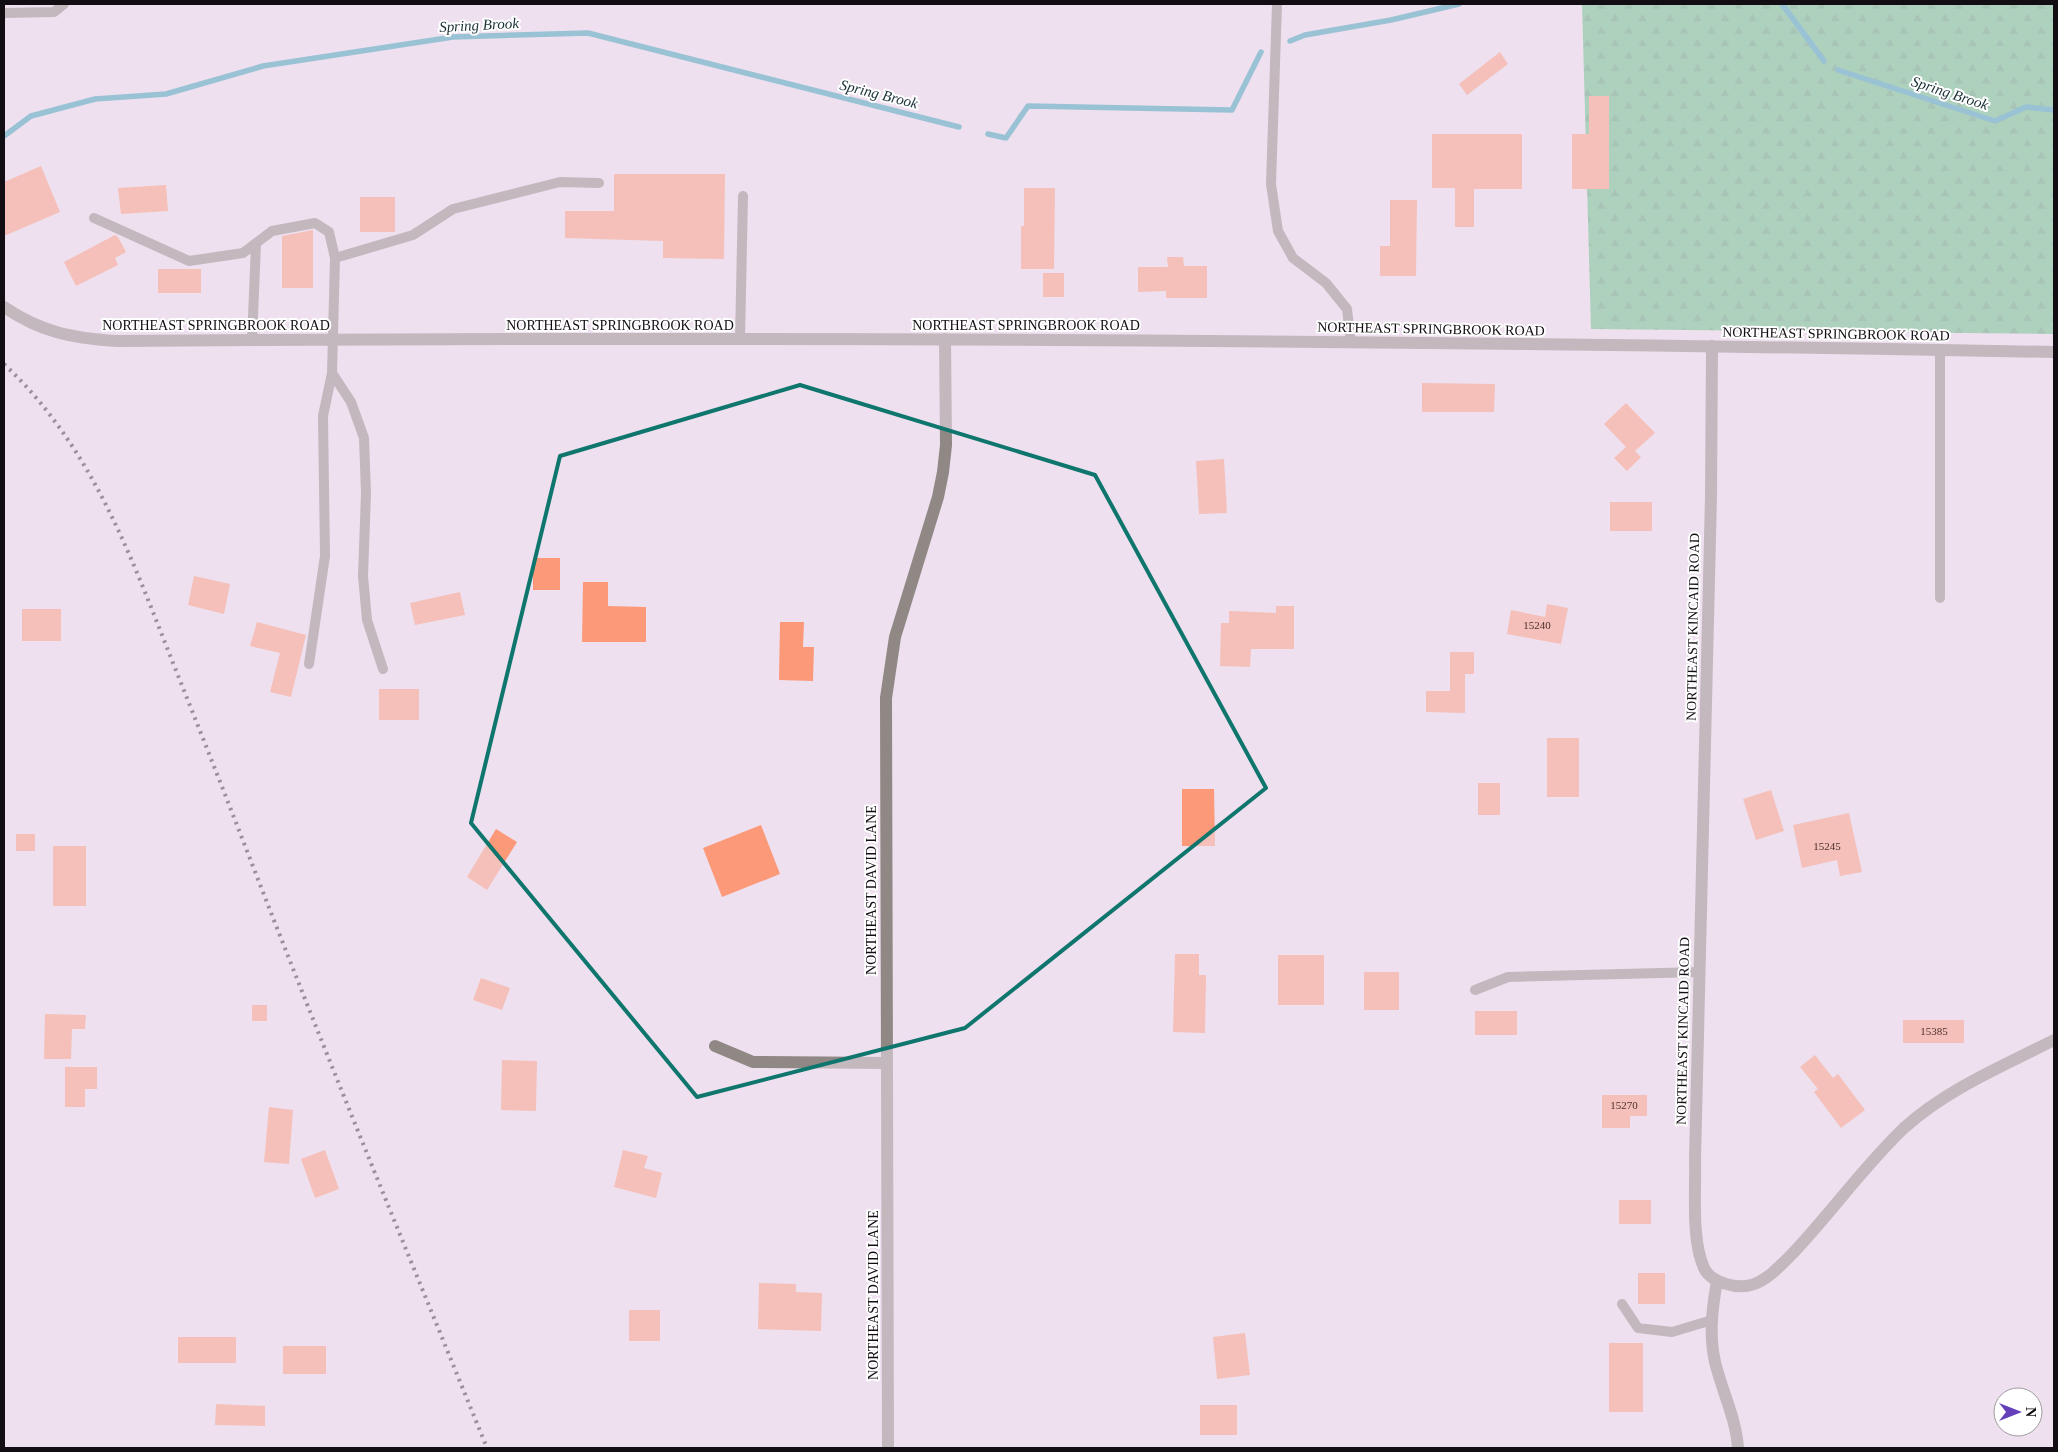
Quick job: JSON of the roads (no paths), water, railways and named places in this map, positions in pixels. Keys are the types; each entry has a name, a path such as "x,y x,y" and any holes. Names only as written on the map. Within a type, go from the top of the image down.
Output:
{"street":[{"name":"NORTHEAST SPRINGBROOK ROAD","path":"4,307 32,324 56,334 116,341 945,339 1712,346 2054,352"},
{"name":"NORTHEAST DAVID LANE","path":"888,1448 886,698 895,637 938,497 943,472 946,445 945,339"},
{"name":"NORTHEAST KINCAID ROAD","path":"1712,346 1711,496 1695,1159 1699,1250 1705,1270 1717,1281"},
{"path":"1738,1448 1731,1411 1715,1362 1711,1334 1717,1281 1736,1286 1752,1285 1777,1269 1878,1155 1926,1109 1972,1082 2054,1040"},
{"path":"715,1046 753,1062 887,1063"}],"lane":[{"path":"4,13 54,12 64,4"},
{"path":"1277,4 1271,184 1278,231 1293,258 1326,283 1347,309 1351,343"},
{"path":"335,258 413,235 453,209 560,182 599,183"},
{"path":"740,339 743,196"},
{"path":"94,218 189,261 243,253 272,231 315,222 328,232 335,258 332,373 323,416 325,556 309,664"},
{"path":"252,341 256,244"},
{"path":"1940,350 1940,598"},
{"path":"332,373 351,402 364,438 366,493 362,576 367,620 383,669"},
{"path":"1475,990 1508,977 1700,972"},
{"path":"1622,1304 1638,1328 1672,1332 1712,1320"}],"waterway":[{"name":"Spring Brook","path":"1290,41 1305,35 1391,20 1459,4"},
{"name":"Spring Brook","path":"1782,4 1824,61"},
{"name":"Spring Brook","path":"4,136 31,116 95,99 166,94 263,66 453,37 588,33 959,127"},
{"name":"Spring Brook","path":"988,134 1006,138 1028,106 1232,110 1261,52"},
{"name":"Spring Brook","path":"1838,70 1995,121 2026,107 2054,110"}],"railway":[{"path":"4,364 35,396 61,430 85,466 124,542 345,1098 487,1448"}]}
